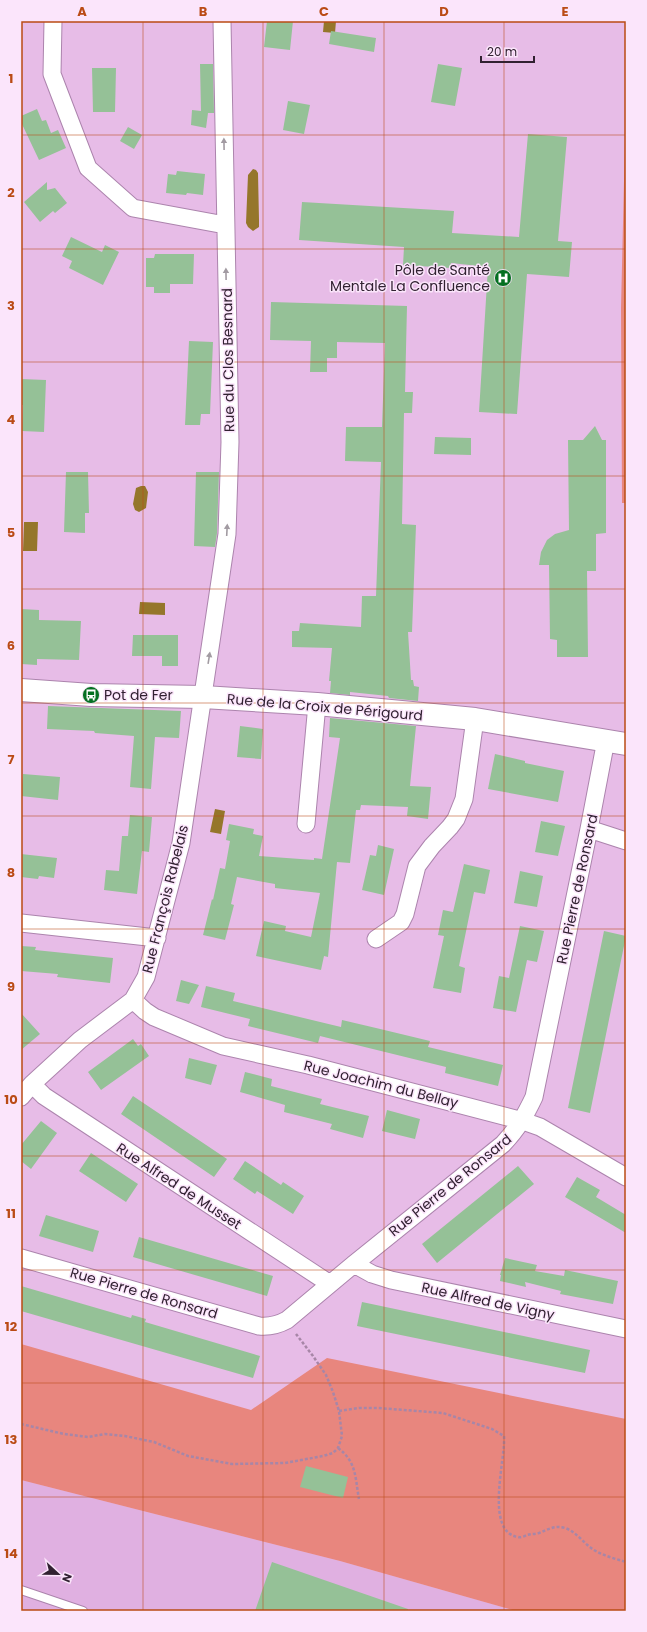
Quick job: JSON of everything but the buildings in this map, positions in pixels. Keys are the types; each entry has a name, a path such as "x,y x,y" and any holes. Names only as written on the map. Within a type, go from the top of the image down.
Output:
{"street":[{"path":"53,21 52,74 88,168 133,208 225,225"},
{"name":"Rue du Clos Besnard","path":"203,697 228,534 230,442 222,21"},
{"name":"Rue de la Croix de Périgourd","path":"21,690 91,695 203,697 317,704 474,719 616,742"},
{"name":"Rue François Rabelais","path":"26,1090 80,1040 133,1000 146,977 181,842 203,697"},
{"path":"306,824 317,704"},
{"path":"376,939 401,922 405,914 417,866 432,846 450,827 460,809 464,799 474,719"},
{"name":"Rue Pierre de Ronsard","path":"21,1258 259,1326 269,1327 279,1325 503,1144 515,1132 523,1120 534,1097 590,830 616,742"},
{"path":"590,830 626,841"},
{"path":"21,923 157,938"},
{"name":"Rue Joachim du Bellay","path":"133,1000 154,1017 223,1046 316,1067 523,1120 540,1128 626,1177"},
{"name":"Rue Alfred de Musset","path":"26,1090 44,1096 330,1284"},
{"name":"Rue Alfred de Vigny","path":"354,1264 372,1274 391,1280 626,1329"}],"lane":[{"path":"21,1590 83,1611"}],"path":[{"path":"21,1424 70,1435 88,1437 105,1434 125,1436 154,1442 188,1456 232,1464 285,1463 333,1453 338,1448 342,1436 339,1411 333,1392 326,1375 287,1320"},
{"path":"339,1411 359,1408 425,1410 443,1413 492,1429 504,1436 505,1446 500,1478 499,1514 502,1526 512,1534 519,1537 539,1533 556,1526 565,1528 574,1532 594,1550 626,1562"},
{"path":"338,1448 347,1455 352,1464 359,1499"}],"shaded area":[{"path":"324,21 336,21 335,33 323,32"},
{"path":"626,97 626,503 622,503 621,308"},
{"path":"253,169 258,173 259,227 253,231 246,223 248,175"},
{"path":"145,486 148,492 146,508 139,512 135,510 133,504 136,488"},
{"path":"24,522 38,522 37,551 23,551"},
{"path":"140,602 165,603 165,615 139,614"},
{"path":"215,809 225,811 221,834 210,832"},
{"path":"21,1344 251,1410 327,1358 626,1419 626,1611 516,1611 340,1561 21,1480"},
{"path":"21,1480 340,1561 516,1611 21,1611"}],"place":[{"name":"Pôle de Santé Mentale La Confluence","path":"503,278"},
{"name":"Pot de Fer","path":"91,695"}]}
